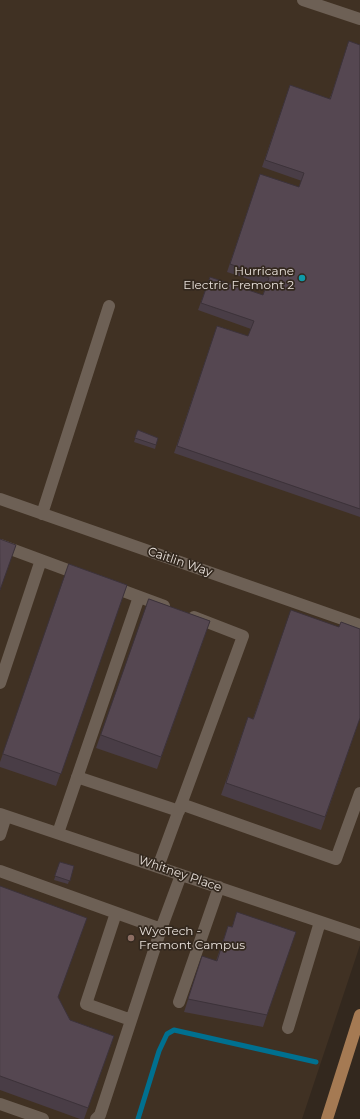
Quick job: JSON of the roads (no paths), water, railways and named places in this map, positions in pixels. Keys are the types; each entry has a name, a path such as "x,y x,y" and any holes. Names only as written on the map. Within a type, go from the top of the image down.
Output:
{"main road":[{"path":"327,1119 360,1015"}],"street":[{"path":"303,0 360,19"},
{"path":"42,514 109,306"},
{"name":"Caitlin Way","path":"0,499 360,625"},
{"path":"0,544 243,636 158,867"},
{"path":"0,683 41,560"},
{"path":"58,833 139,597"},
{"path":"77,777 180,808 336,859 360,793"},
{"path":"0,835 3,815"},
{"name":"Whitney Place","path":"3,815 360,935"},
{"path":"0,871 161,928"},
{"path":"96,1119 100,1115 130,1020 181,874"},
{"path":"179,1002 218,887"},
{"path":"116,913 86,1004 130,1020"},
{"path":"288,1028 320,922"},
{"path":"0,1104 43,1119"}],"waterway":[{"path":"138,1119 159,1051 167,1034 174,1030 316,1062"}],"place":[{"name":"Hurricane Electric Fremont 2","path":"302,278"},
{"name":"WyoTech - Fremont Campus","path":"131,938"}]}
